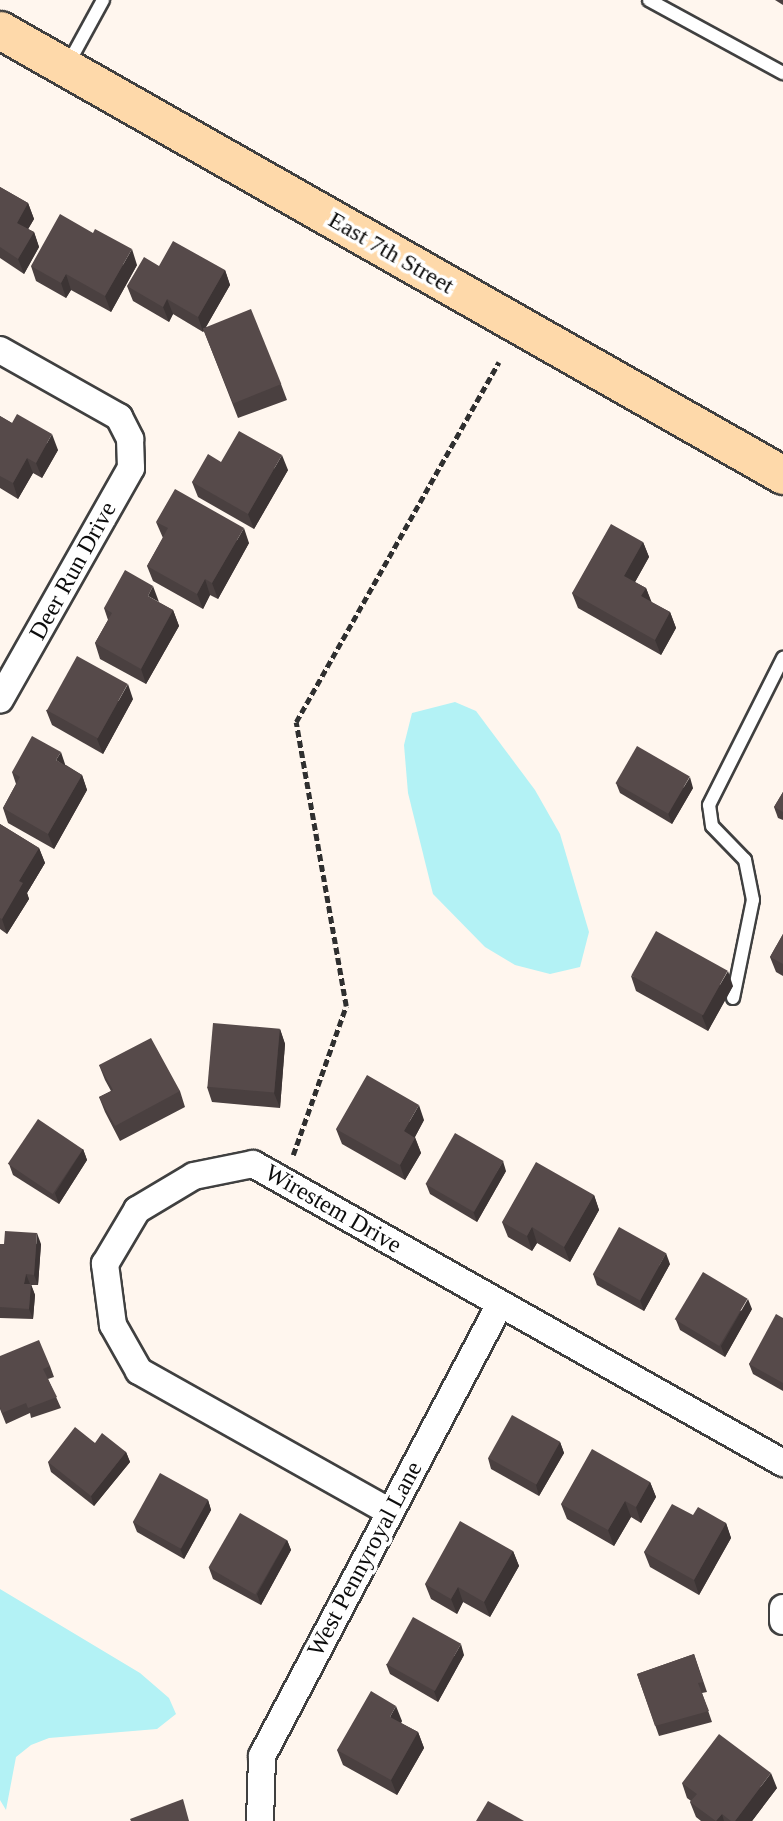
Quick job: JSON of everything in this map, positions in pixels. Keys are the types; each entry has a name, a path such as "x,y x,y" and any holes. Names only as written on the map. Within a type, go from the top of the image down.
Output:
{"street":[{"name":"East 7th Street","path":"0,30 783,475"},
{"name":"Deer Run Drive","path":"0,350 119,417 130,439 131,468 0,700"},
{"name":"Wirestem Drive","path":"390,1512 139,1371 113,1325 105,1264 137,1210 194,1176 253,1164 783,1463"},
{"name":"West Pennyroyal Lane","path":"260,1821 262,1756 500,1304"},
{"path":"783,1608 783,1621"}],"lane":[{"path":"66,68 103,0"},
{"path":"649,0 783,73"},
{"path":"733,998 753,900 745,860 712,826 709,805 783,658"}],"path":[{"path":"291,1160 346,1006 296,722 499,362"}],"water":[{"path":"455,702 476,711 535,790 560,834 589,932 580,967 550,974 515,965 485,947 433,894 408,793 404,745 412,713"},
{"path":"0,1589 140,1673 169,1698 176,1714 157,1729 49,1738 31,1745 16,1757 6,1810 0,1800"}],"building":[{"path":"0,187 28,203 17,223 34,232 18,259 0,247"},
{"path":"60,214 93,233 95,229 132,249 105,296 66,274 61,283 31,266"},
{"path":"173,241 225,270 198,317 167,299 163,307 127,286 144,257 159,266"},
{"path":"251,309 281,384 233,404 203,328"},
{"path":"17,414 52,434 36,463 27,458 13,483 0,476 0,416 12,423"},
{"path":"239,431 282,455 248,514 192,482 208,454 221,462"},
{"path":"175,489 244,528 212,583 205,579 197,594 147,566 168,528 156,522"},
{"path":"611,524 643,542 624,576 646,588 641,596 670,612 655,640 572,593"},
{"path":"125,570 153,586 148,596 173,610 141,669 95,643 112,613 104,608"},
{"path":"77,656 128,684 98,738 47,710"},
{"path":"32,736 61,752 56,760 82,775 48,834 3,808 20,777 12,772"},
{"path":"637,746 690,776 668,814 616,783"},
{"path":"783,792 783,812 774,807"},
{"path":"0,824 39,848 19,881 23,883 2,919 0,918"},
{"path":"656,931 728,971 703,1015 631,976"},
{"path":"783,934 783,964 770,957"},
{"path":"213,1023 280,1029 274,1093 207,1087"},
{"path":"151,1038 180,1091 115,1126 99,1097 113,1090 99,1065"},
{"path":"367,1075 419,1105 404,1131 415,1138 400,1165 336,1129"},
{"path":"38,1119 83,1149 53,1194 8,1164"},
{"path":"455,1133 503,1161 474,1212 426,1184"},
{"path":"536,1162 594,1195 564,1247 532,1227 527,1236 502,1222"},
{"path":"619,1227 666,1253 640,1300 593,1274"},
{"path":"5,1231 37,1233 34,1275 26,1274 24,1284 31,1284 29,1309 0,1307 0,1244 4,1244"},
{"path":"703,1272 748,1299 719,1346 675,1319"},
{"path":"776,1314 783,1318 783,1383 749,1364"},
{"path":"39,1340 50,1366 43,1369 57,1397 28,1408 26,1403 2,1413 0,1356"},
{"path":"512,1415 560,1442 536,1485 488,1458"},
{"path":"75,1427 95,1443 102,1433 126,1452 91,1496 48,1462"},
{"path":"592,1449 650,1482 636,1507 625,1501 608,1530 561,1504"},
{"path":"160,1473 208,1500 181,1549 133,1522"},
{"path":"672,1504 693,1515 698,1507 726,1523 694,1580 644,1552"},
{"path":"240,1513 287,1540 255,1595 208,1568"},
{"path":"460,1521 513,1551 484,1602 458,1587 451,1599 425,1584"},
{"path":"413,1617 461,1644 435,1691 387,1664"},
{"path":"694,1654 703,1682 698,1683 709,1711 655,1726 637,1674"},
{"path":"371,1691 396,1706 390,1717 418,1732 391,1780 337,1750"},
{"path":"719,1734 771,1773 735,1821 722,1814 716,1821 690,1802 697,1794 682,1783"},
{"path":"183,1799 189,1821 130,1819"},
{"path":"488,1801 524,1821 476,1821"}]}
